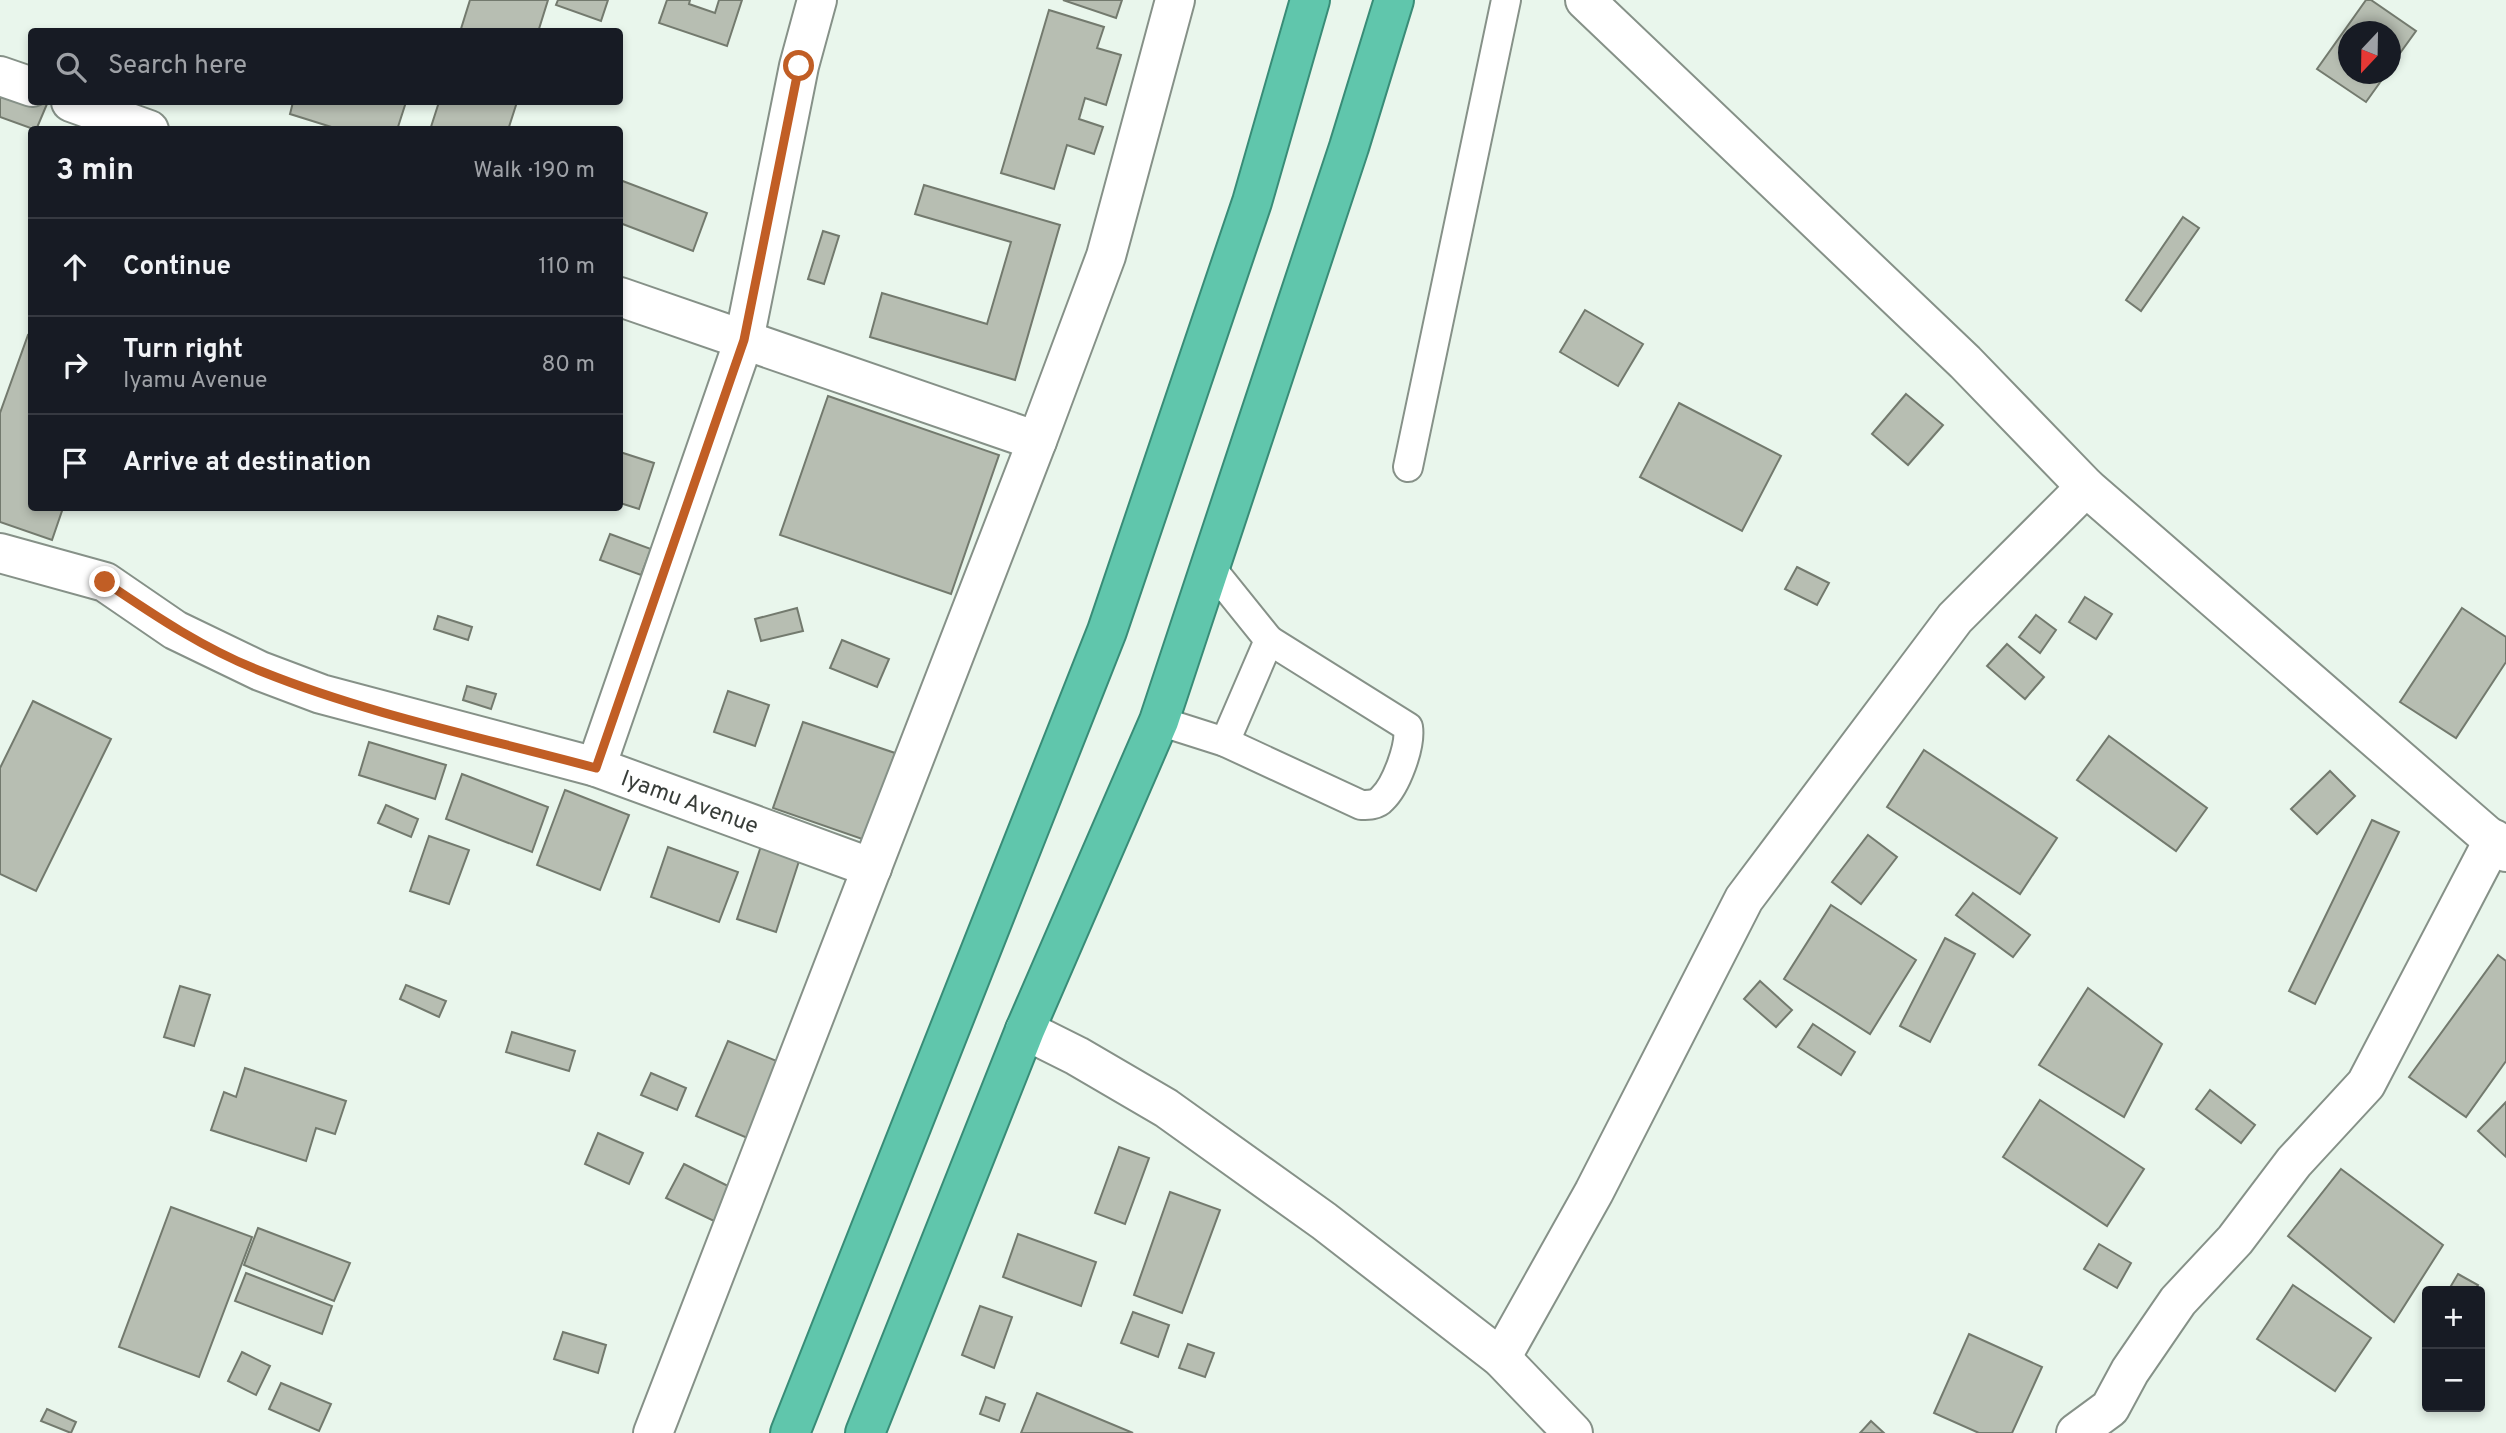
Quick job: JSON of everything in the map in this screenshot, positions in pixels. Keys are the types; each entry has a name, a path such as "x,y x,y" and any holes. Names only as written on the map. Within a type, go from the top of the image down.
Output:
{"highway":[{"path":"790,1433 1107,631 1252,202 1310,0"},
{"path":"865,1433 1025,1030 1159,721 1394,0"}],"street":[{"path":"596,768 744,340 799,66 817,0"},
{"path":"653,1433 1106,256 1175,0"},
{"path":"1586,0 1965,362 2085,487 2500,846 2366,1084 2294,1163 2235,1240 2178,1301 2130,1371 2110,1408 2077,1433"},
{"path":"0,76 28,86"},
{"path":"79,105 138,126"},
{"path":"623,298 1037,441"},
{"path":"1501,1358 1594,1192 1744,899 1955,618 2085,487"},
{"name":"Iyamu Avenue","path":"0,553 105,582 175,629 260,671 309,689 596,768 872,868"},
{"path":"1025,1030 1077,1056 1166,1108 1324,1221 1501,1358 1573,1433"}],"lane":[{"path":"1408,467 1506,0"},
{"path":"1159,721 1225,742 1361,805 1372,805 1383,799 1407,752 1408,727 1269,640 1211,568"},
{"path":"1225,742 1269,640"}],"building":[{"path":"470,0 548,0 539,28 461,28"},
{"path":"558,0 608,0 601,21 556,5"},
{"path":"667,0 690,0 689,4 715,13 719,0 742,0 727,46 659,23"},
{"path":"1063,0 1122,0 1116,18"},
{"path":"2366,0 2371,0 2416,31 2401,52 2401,21 2351,21"},
{"path":"1049,10 1104,27 1097,48 1121,55 1106,105 1085,98 1079,119 1103,127 1094,154 1067,145 1054,189 1001,173"},
{"path":"2338,39 2338,83 2317,69"},
{"path":"2339,84 2379,84 2366,102"},
{"path":"5,87 28,96 28,105 47,105 38,126 28,127 0,117 0,99"},
{"path":"292,105 405,105 398,126 328,126 290,114"},
{"path":"438,105 516,105 509,126 431,126"},
{"path":"623,181 707,213 693,251 623,224"},
{"path":"924,185 1060,225 1015,380 870,337 882,293 987,324 1011,242 915,214"},
{"path":"2183,217 2199,228 2141,311 2126,300"},
{"path":"823,231 839,236 824,284 808,279"},
{"path":"1585,310 1643,344 1618,386 1560,352"},
{"path":"28,335 28,511 62,511 52,540 0,522 0,413"},
{"path":"1906,394 1943,425 1908,465 1872,434"},
{"path":"828,396 999,455 951,594 780,535"},
{"path":"1679,403 1781,456 1742,531 1640,477"},
{"path":"623,453 654,463 639,509 623,504"},
{"path":"610,534 651,549 641,575 600,560"},
{"path":"1797,567 1829,583 1817,605 1785,589"},
{"path":"2085,597 2112,614 2096,639 2069,622"},
{"path":"797,608 803,631 761,641 755,619"},
{"path":"2462,608 2506,637 2506,662 2456,738 2400,702"},
{"path":"2036,615 2056,630 2040,653 2019,637"},
{"path":"438,616 472,627 468,640 434,629"},
{"path":"842,640 889,659 877,687 830,668"},
{"path":"2007,644 2044,677 2025,699 1987,666"},
{"path":"467,686 496,694 491,709 463,700"},
{"path":"728,691 769,705 755,746 714,732"},
{"path":"33,701 111,739 36,891 0,874 0,768"},
{"path":"803,722 895,753 865,840 773,808"},
{"path":"2109,736 2207,808 2176,851 2077,780"},
{"path":"369,742 446,765 435,799 359,775"},
{"path":"1924,750 2057,838 2020,894 1887,807"},
{"path":"2330,771 2355,796 2317,834 2291,809"},
{"path":"462,774 548,807 532,852 446,819"},
{"path":"565,790 629,815 600,890 537,865"},
{"path":"386,805 418,819 411,837 378,823"},
{"path":"2372,820 2399,832 2315,1004 2289,991"},
{"path":"1868,835 1897,857 1861,904 1832,882"},
{"path":"429,836 469,850 449,904 410,891"},
{"path":"762,843 801,855 776,932 737,919"},
{"path":"668,847 738,872 719,922 651,897"},
{"path":"1973,893 2030,935 2013,957 1956,915"},
{"path":"1831,905 1916,960 1870,1034 1784,979"},
{"path":"1945,938 1975,954 1930,1042 1900,1026"},
{"path":"2498,955 2506,961 2506,1061 2466,1117 2409,1077"},
{"path":"1760,981 1792,1010 1776,1027 1744,999"},
{"path":"406,985 446,1001 439,1017 400,999"},
{"path":"180,986 210,995 194,1046 164,1037"},
{"path":"2088,988 2162,1044 2124,1117 2039,1065"},
{"path":"1813,1024 1855,1052 1841,1075 1798,1047"},
{"path":"512,1032 575,1051 569,1071 506,1052"},
{"path":"728,1041 784,1064 752,1140 696,1116"},
{"path":"245,1068 346,1101 335,1134 316,1128 306,1161 211,1130 224,1092 236,1097"},
{"path":"651,1073 686,1088 677,1110 641,1095"},
{"path":"2210,1090 2255,1125 2241,1143 2196,1109"},
{"path":"2040,1100 2144,1169 2107,1226 2003,1157"},
{"path":"2506,1102 2506,1157 2478,1131"},
{"path":"598,1133 643,1153 629,1184 585,1164"},
{"path":"1119,1147 1149,1158 1125,1224 1095,1213"},
{"path":"684,1164 732,1188 716,1222 666,1198"},
{"path":"2341,1169 2443,1245 2394,1322 2288,1236"},
{"path":"1170,1192 1220,1210 1182,1313 1134,1295"},
{"path":"171,1207 252,1237 199,1377 119,1347"},
{"path":"258,1228 350,1263 334,1301 244,1265"},
{"path":"1018,1234 1096,1262 1081,1306 1003,1277"},
{"path":"2099,1244 2131,1263 2117,1288 2084,1269"},
{"path":"246,1273 332,1306 322,1334 235,1301"},
{"path":"2458,1274 2478,1285 2477,1286 2451,1286"},
{"path":"2293,1285 2371,1338 2335,1391 2257,1339"},
{"path":"980,1306 1012,1317 994,1368 962,1355"},
{"path":"1133,1312 1169,1325 1158,1357 1121,1343"},
{"path":"563,1332 606,1345 598,1373 554,1359"},
{"path":"1969,1334 2042,1367 2012,1433 1979,1433 1934,1413"},
{"path":"1188,1344 1214,1353 1205,1377 1179,1368"},
{"path":"242,1352 270,1366 256,1395 228,1381"},
{"path":"281,1383 331,1404 319,1431 269,1409"},
{"path":"1037,1393 1133,1433 1021,1433"},
{"path":"986,1397 1005,1404 999,1421 980,1414"},
{"path":"47,1409 76,1422 71,1433 41,1421"},
{"path":"1871,1421 1884,1433 1860,1433"}],"route":[{"path":"105,582 175,629 260,671 321,694 596,768 744,340 799,66"}]}
